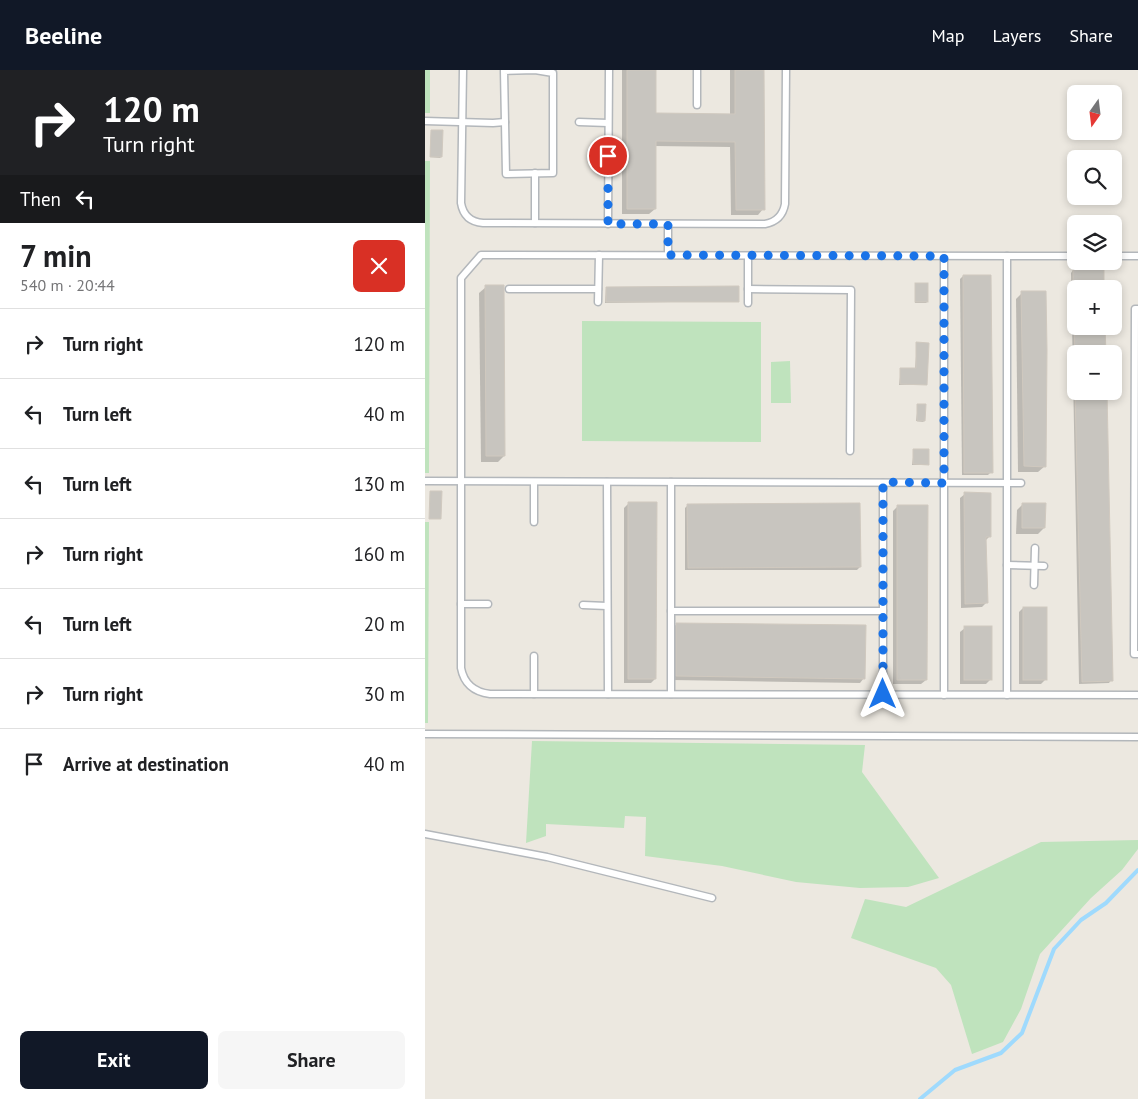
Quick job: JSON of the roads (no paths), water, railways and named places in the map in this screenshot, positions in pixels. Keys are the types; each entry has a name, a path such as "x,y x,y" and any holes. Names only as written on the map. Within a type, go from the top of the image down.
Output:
{"lane":[{"path":"463,70 461,202 465,215 479,223 608,224 769,223 776,220 781,215 785,204 786,70"},
{"path":"535,70 553,73 553,173 506,174 505,122 504,71 535,70"},
{"path":"608,224 609,70"},
{"path":"697,70 697,106"},
{"path":"425,121 505,122"},
{"path":"579,122 608,123"},
{"path":"535,173 535,223"},
{"path":"668,224 668,255"},
{"path":"1067,256 481,255 461,278 461,668 467,684 475,690 485,693 1138,695"},
{"path":"598,302 599,255"},
{"path":"748,256 748,303"},
{"path":"944,256 944,695"},
{"path":"1007,256 1007,695"},
{"path":"1122,256 1138,256"},
{"path":"509,289 598,289"},
{"path":"748,289 851,290 850,451"},
{"path":"1138,309 1135,309 1134,635 1134,654 1138,654"},
{"path":"425,481 1021,483"},
{"path":"534,482 534,522"},
{"path":"607,482 607,694"},
{"path":"671,482 671,694"},
{"path":"883,482 883,694"},
{"path":"1034,585 1035,548"},
{"path":"1007,565 1043,566"},
{"path":"461,604 488,604"},
{"path":"583,605 607,606"},
{"path":"671,611 883,611"},
{"path":"534,656 534,694"},
{"path":"425,734 1138,737"},
{"path":"425,834 547,857 712,898"}],"waterway":[{"path":"920,1099 955,1070 1001,1053 1022,1033 1054,949 1081,920 1106,903 1138,870"}]}
